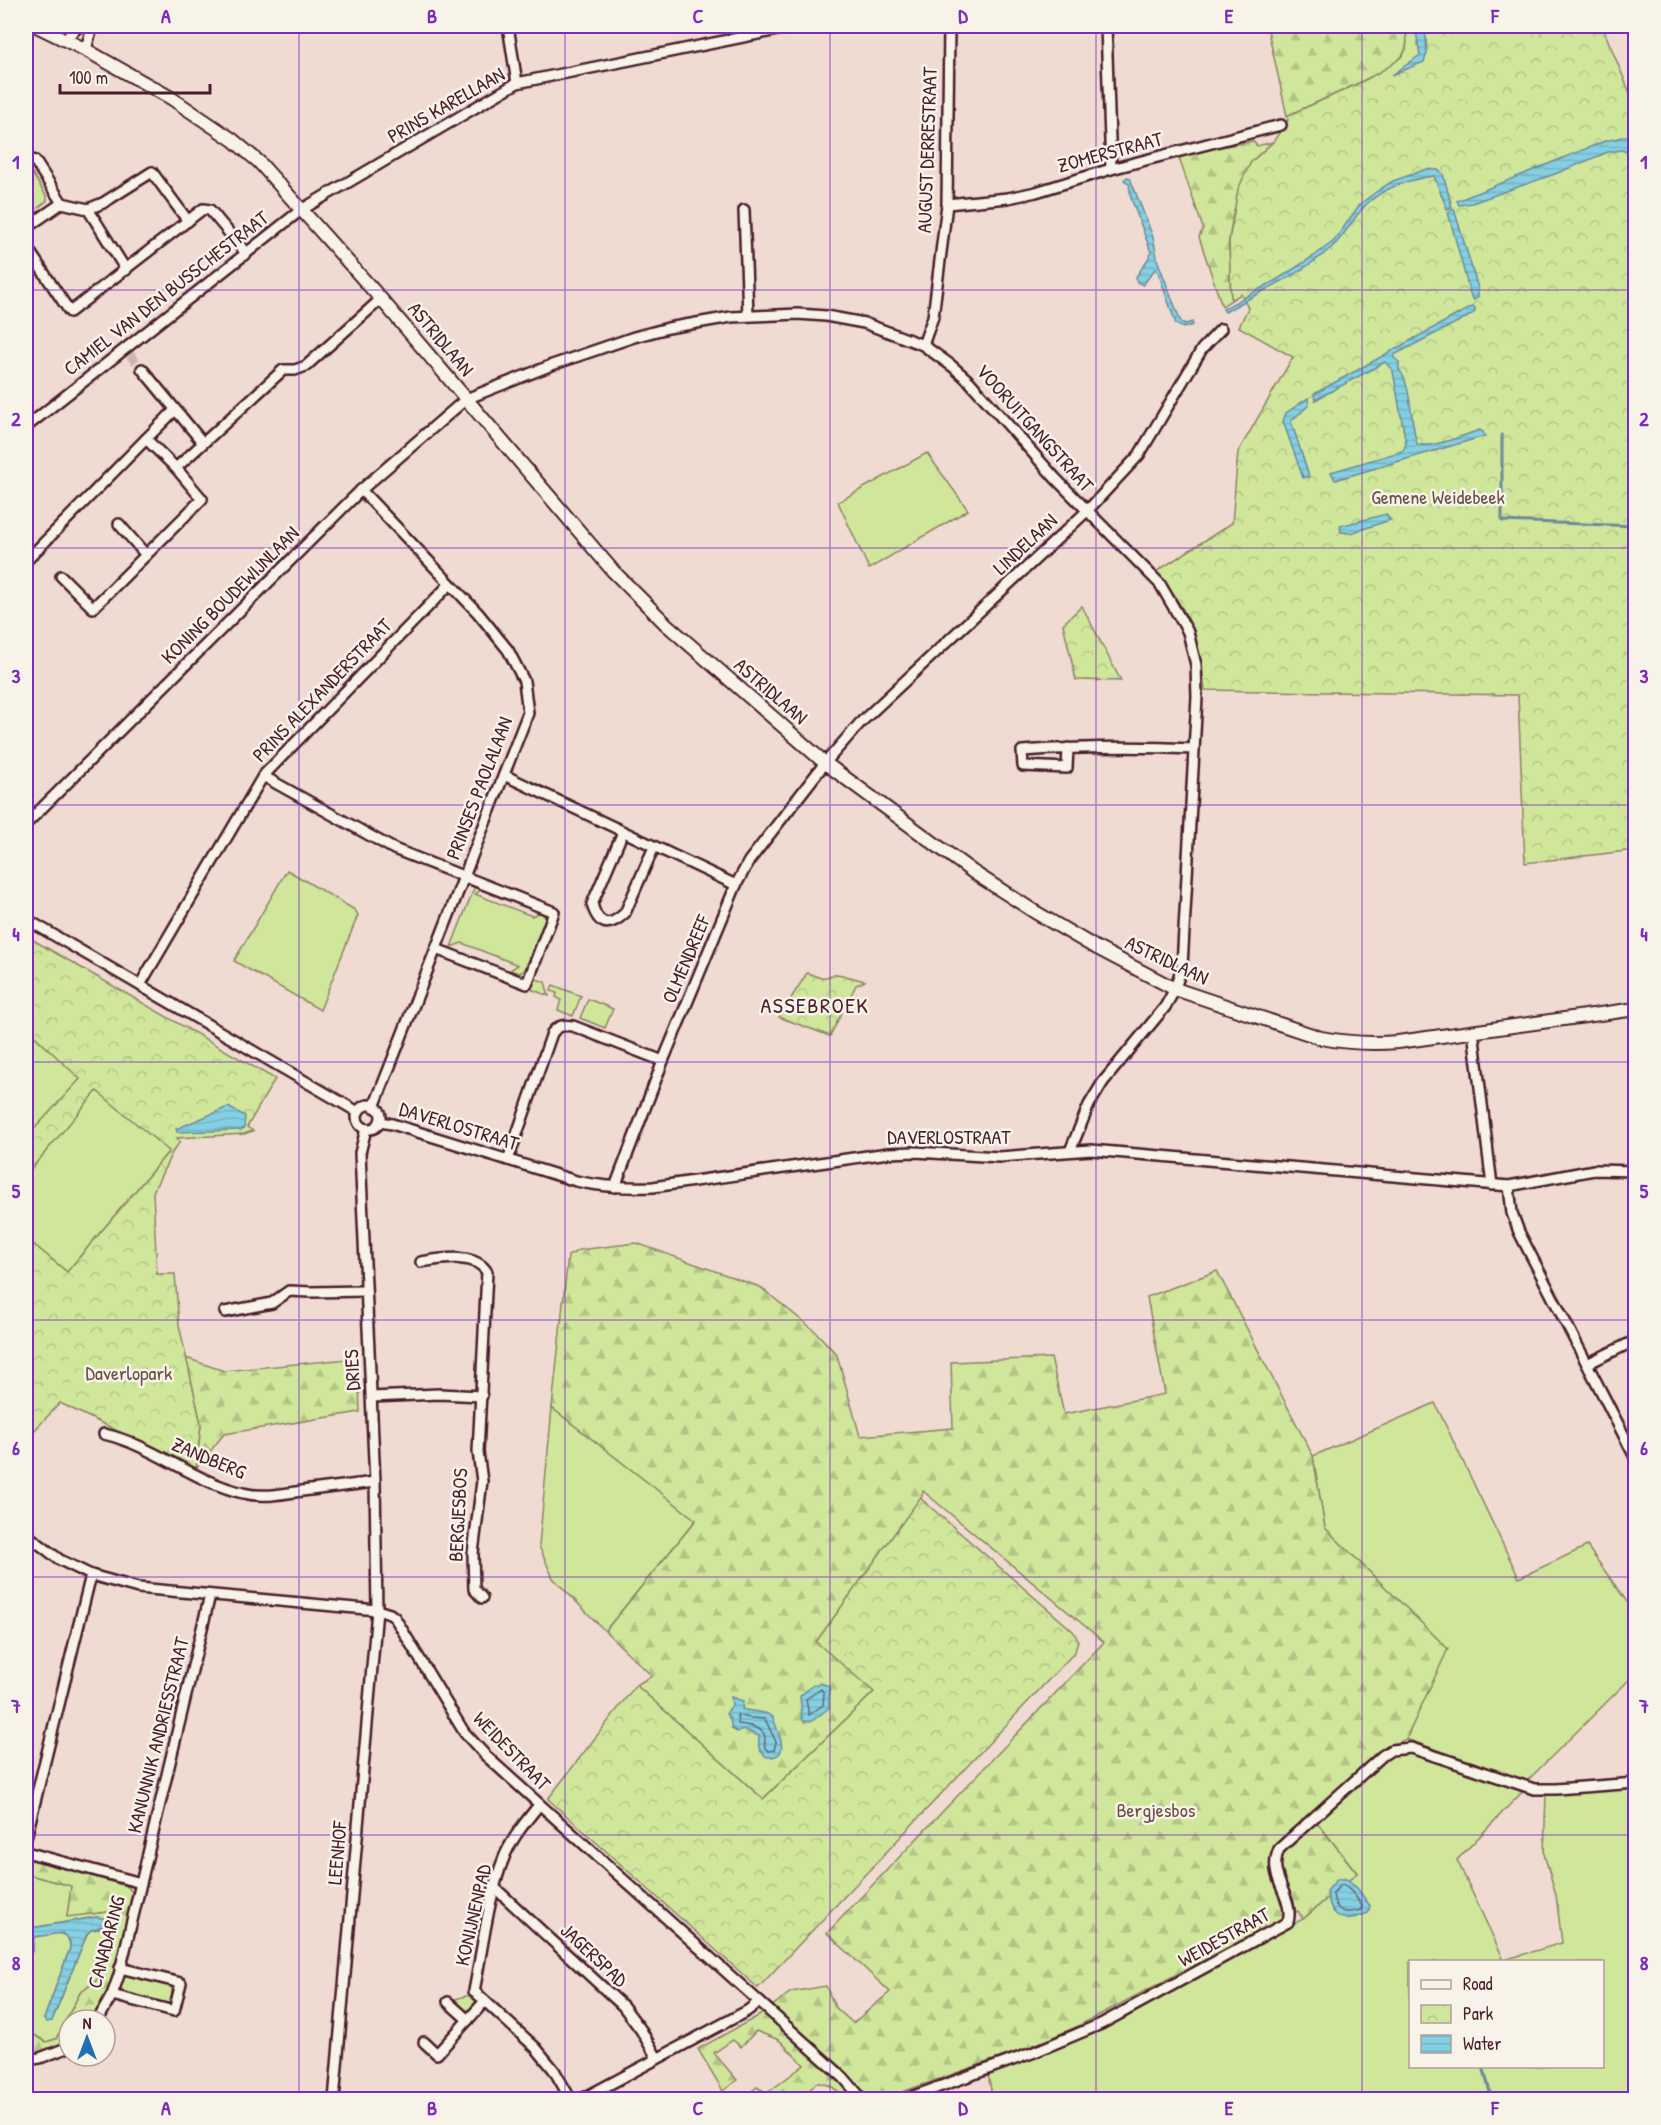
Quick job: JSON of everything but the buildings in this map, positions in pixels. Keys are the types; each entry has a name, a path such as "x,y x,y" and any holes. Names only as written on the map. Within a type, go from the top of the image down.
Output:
{"main road":[{"name":"ASTRIDLAAN","path":"37,26 86,50 171,98 232,140 258,162 381,299 613,571 666,624 825,763 973,872 1035,912 1093,946 1176,989 1321,1038 1342,1042 1361,1044 1398,1042 1635,1009"}],"street":[{"path":"61,37 79,26"},
{"path":"86,50 94,26"},
{"path":"508,26 517,83"},
{"name":"PRINS KARELLAAN","path":"301,210 517,83 797,26"},
{"name":"AUGUST DERRESTRAAT","path":"923,345 933,317 947,204 949,26"},
{"path":"1106,26 1111,169"},
{"name":"ZOMERSTRAAT","path":"947,204 1008,198 1036,192 1111,169 1281,125"},
{"path":"26,160 35,161 62,203 88,209 103,203 152,172 188,221"},
{"path":"26,228 62,203"},
{"path":"88,209 126,270"},
{"path":"26,246 69,312 201,210 208,209 246,253"},
{"name":"CAMIEL VAN DEN BUSSCHESTRAAT","path":"26,427 128,352 301,210"},
{"path":"744,210 748,315"},
{"path":"176,468 283,370 295,370 306,366 381,299"},
{"name":"VOORUITGANGSTRAAT","path":"466,399 552,365 634,337 712,319 748,315 798,315 843,319 882,328 923,345 952,366 969,381 1087,511 1160,584 1188,632 1196,665 1197,684 1184,954 1176,989"},
{"name":"LINDELAAN","path":"825,763 860,723 1087,511 1139,455 1202,350 1221,329"},
{"path":"142,369 203,443"},
{"name":"KONING BOUDEWIJNLAAN","path":"26,824 361,490 466,399"},
{"path":"26,561 175,410"},
{"path":"61,576 93,608 202,499 176,468 146,439"},
{"name":"PRINSES PAOLALAAN","path":"361,490 478,614 508,650 525,681 528,713 374,1107"},
{"path":"119,524 146,555"},
{"name":"PRINS ALEXANDERSTRAAT","path":"140,985 263,776 450,584"},
{"path":"1068,748 1067,768 1023,766 1022,751 1068,748 1125,747 1194,749"},
{"name":"OLMENDREEF","path":"615,1187 663,1061 736,885 749,861 825,763"},
{"path":"504,775 736,885"},
{"path":"263,776 394,849 554,912 527,984 436,949"},
{"path":"623,832 592,904 595,914 601,921 609,923 617,921 625,914 654,847"},
{"path":"26,919 358,1112"},
{"path":"1070,1151 1089,1105 1103,1082 1165,1007 1176,989"},
{"path":"508,1160 555,1029 561,1026 573,1026 663,1061"},
{"path":"1473,1031 1492,1185"},
{"path":"367,1106 374,1107 380,1113 380,1122 374,1128 366,1129 357,1120 358,1112 367,1106"},
{"name":"DAVERLOSTRAAT","path":"380,1122 576,1181 615,1187 653,1187 915,1152 1000,1157 1070,1151 1138,1154 1509,1186 1594,1170 1635,1171"},
{"name":"DRIES","path":"366,1129 360,1154 372,1397 377,1610"},
{"path":"1509,1186 1512,1213 1519,1232 1635,1459"},
{"name":"BERGJESBOS","path":"420,1262 440,1259 470,1260 478,1262 488,1272 478,1452 482,1481 473,1554 474,1589 482,1598"},
{"path":"225,1312 272,1303 289,1291 366,1291"},
{"path":"1587,1364 1635,1340"},
{"path":"372,1397 482,1395"},
{"name":"ZANDBERG","path":"104,1434 123,1438 194,1473 243,1493 259,1496 375,1482"},
{"path":"26,1534 60,1560 91,1575 138,1588 377,1610"},
{"path":"26,1838 91,1575"},
{"name":"KANUNNIK ANDRIESSTRAAT","path":"141,1883 210,1595"},
{"name":"WEIDESTRAAT","path":"377,1610 395,1618 464,1732 486,1756 843,2078 863,2100"},
{"name":"LEENHOF","path":"334,2100 377,1610"},
{"name":"WEIDESTRAAT","path":"903,2100 1032,2053 1101,2024 1288,1922 1290,1914 1288,1906 1274,1870 1274,1859 1279,1849 1390,1750 1400,1748 1419,1750 1534,1789 1635,1783"},
{"name":"KONIJNENPAD","path":"538,1805 524,1823 506,1855 495,1888 474,1991 536,2048 554,2070 571,2100"},
{"name":"CANADARING","path":"26,1852 141,1883 120,1968 112,1995 105,2008"},
{"name":"JAGERSPAD","path":"495,1888 623,2006 641,2030 657,2058"},
{"path":"112,1995 174,2011 181,1983 120,1968"},
{"path":"424,2042 437,2054 486,2001"},
{"path":"448,2002 468,2020"},
{"path":"580,2100 759,2002"},
{"path":"26,2060 57,2052"}],"green space":[{"path":"1267,26 1405,26 1407,40 1404,53 1385,69 1287,116"},
{"name":"Gemene Weidebeek","path":"1405,26 1602,26 1630,93 1636,98 1635,850 1525,863 1518,695 1205,690 1190,623 1179,603 1154,573 1232,523 1238,452 1293,357 1239,327 1248,308 1241,294 1231,300 1229,241 1238,189 1251,162 1273,142 1288,120 1287,116 1369,78 1397,60 1406,47"},
{"path":"1253,141 1257,146 1273,142 1251,162 1233,214 1229,241 1231,300 1222,306 1199,237 1203,228 1178,155"},
{"path":"32,173 47,197 47,201 26,217 26,195"},
{"path":"927,453 968,510 869,569 838,502"},
{"path":"1082,606 1121,681 1076,680 1063,624"},
{"path":"287,870 355,910 358,915 320,1010 234,961"},
{"path":"475,886 483,889 475,894 532,916 541,912 546,919 524,971 519,973 510,970 518,965 462,943 451,947"},
{"name":"Daverlopark","path":"26,936 275,1079 247,1127 253,1131 244,1134 177,1138 180,1142 173,1151 153,1192 157,1274 175,1274 179,1325 201,1424 196,1469 60,1403 33,1432 26,1426 26,1238 67,1272 169,1151 97,1091 26,1175 26,1138 80,1079 26,1028"},
{"path":"807,973 821,978 838,974 865,981 856,985 830,1036 779,1017"},
{"path":"533,978 545,982 549,996 528,988"},
{"path":"553,985 581,996 573,1016 558,1010 561,1000 556,997 557,993 551,991"},
{"path":"588,999 613,1009 605,1028 580,1018"},
{"path":"26,1028 81,1079 26,1138"},
{"path":"97,1090 169,1151 67,1272 26,1238 26,1175"},
{"name":"Bergjesbos","path":"636,1243 760,1287 815,1331 837,1355 860,1436 953,1428 951,1362 1051,1358 1064,1414 1165,1394 1147,1297 1217,1271 1313,1456 1325,1528 1448,1649 1406,1739 1380,1752 1311,1815 1357,1873 1303,1919 1298,1911 1078,2026 1030,2047 882,2099 847,2099 837,2090 816,2083 802,2099 742,2099 757,2087 767,2093 804,2065 779,2040 756,2031 741,2047 733,2040 714,2053 737,2080 723,2091 698,2049 760,2015 791,1992 826,1986 835,2007 853,2023 890,1992 827,1933 1104,1642 923,1491 874,1692 763,1799 636,1685 652,1676 605,1631 696,1520 552,1408 568,1256 579,1250"},
{"path":"186,1358 224,1371 358,1358 360,1412 224,1434 196,1469 201,1424"},
{"path":"1435,1403 1519,1578 1587,1546 1635,1613 1635,1674 1527,1781 1406,1739 1447,1649 1325,1528 1313,1456"},
{"path":"552,1408 696,1520 605,1631 553,1578 539,1546"},
{"path":"920,1498 1073,1631 1078,1640 1075,1652 758,1988 548,1799 636,1685 763,1799 874,1692 816,1642"},
{"path":"1400,1753 1411,1754 1523,1791 1457,1860 1504,1960 1562,1943 1556,1895 1544,1854 1546,1794 1635,1787 1635,2099 993,2100 988,2074 1077,2040 1303,1919 1357,1873 1316,1821 1379,1763"},
{"path":"26,1858 127,1886 132,1892 117,1963 100,2008 72,2008 80,1993 97,1980 101,1973 100,1955 114,1928 116,1920 113,1913 67,1917 71,1886 26,1874"},
{"path":"26,1874 72,1886 67,1916 113,1913 116,1920 114,1928 100,1956 101,1973 97,1980 80,1993 72,2008 57,2008 87,1934 91,1930 99,1929 103,1919 96,1917 26,1929"},
{"path":"54,1933 66,1936 69,1941 70,1948 44,2019 53,2018 57,2008 56,2039 46,2042 26,2030 26,1937"},
{"path":"127,1974 167,1984 172,1988 172,2000 164,2004 122,1993 121,1983"},
{"path":"470,1995 479,2003 468,2014 451,2000"},
{"path":"29,2032 46,2042 57,2037 57,2045 26,2054"}],"water":[{"path":"1415,26 1425,26 1427,53 1424,62 1392,75 1420,55"},
{"path":"1635,134 1635,159 1633,155 1622,150 1608,152 1555,174 1472,203 1459,205 1457,201 1605,141"},
{"path":"1427,169 1438,170 1443,174 1452,207 1447,209 1434,176 1392,187 1365,206 1337,242 1320,257 1225,312 1223,309 1278,279 1334,241 1360,204 1380,189 1393,181"},
{"path":"1127,177 1130,178 1153,237 1158,262 1181,322 1186,324 1192,322 1193,325 1183,328 1176,324 1155,269 1143,285 1137,282 1136,277 1151,252 1131,198 1129,184 1124,180"},
{"path":"1454,209 1478,288 1478,297 1474,300 1471,297 1448,212"},
{"path":"1471,307 1475,308 1475,312 1394,355 1394,358 1399,362 1399,370 1406,384 1417,444 1431,445 1480,430 1485,436 1335,480 1331,472 1403,451 1406,444 1393,371 1385,362 1315,400 1314,394"},
{"path":"1308,398 1309,405 1291,421 1309,477 1303,478 1283,421 1286,413"},
{"path":"1386,514 1390,520 1351,533 1341,532 1340,526"},
{"path":"228,1107 245,1116 244,1128 241,1130 177,1132 176,1129"},
{"path":"820,1683 829,1686 829,1708 812,1721 804,1722 800,1696 812,1686"},
{"path":"731,1697 743,1701 742,1709 765,1713 773,1717 781,1742 780,1753 767,1757 759,1748 759,1736 745,1730 737,1732 732,1729 730,1719 726,1714 732,1705"},
{"path":"1337,1879 1346,1879 1358,1889 1370,1906 1368,1913 1344,1918 1334,1913 1327,1891"},
{"path":"96,1917 103,1918 103,1926 87,1934 52,2021 46,2022 44,2019 70,1948 70,1941 62,1933 34,1937 33,1949 26,1966 30,1937 26,1937 26,1929"}],"waterway":[{"path":"1502,435 1502,521 1636,526"},
{"path":"1484,2068 1492,2100"}],"tunnel":[{"path":"130,355 142,369"}],"district":[{"name":"ASSEBROEK","path":"815,1005"}]}
